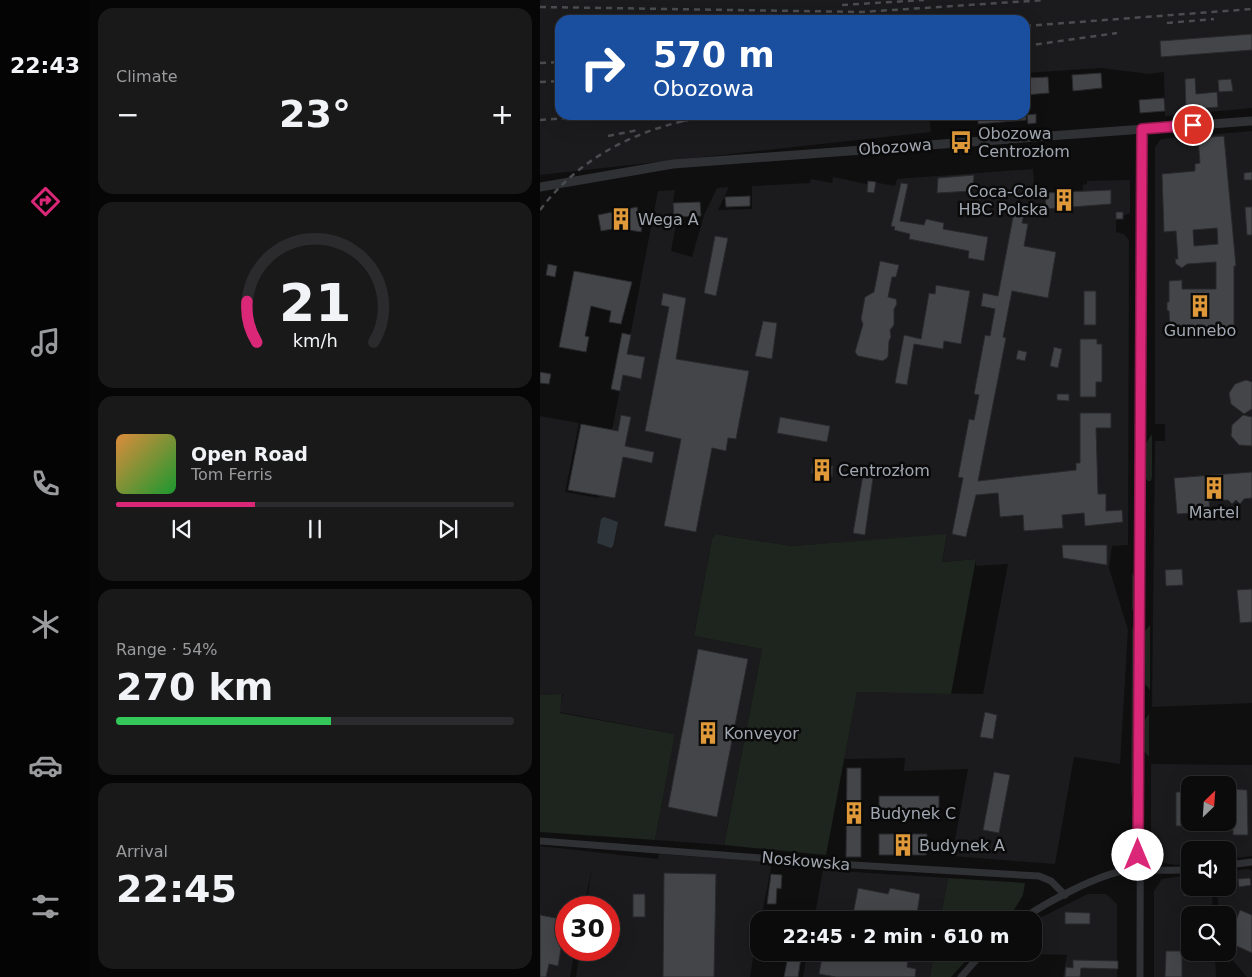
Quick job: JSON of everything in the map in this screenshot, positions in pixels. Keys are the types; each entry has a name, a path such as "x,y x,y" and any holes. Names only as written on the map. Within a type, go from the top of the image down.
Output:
{"street":[{"name":"Obozowa","path":"540,187 673,164 1252,120"},
{"path":"1140,977 1138,870 1142,129"},
{"name":"Noskowska","path":"540,841 853,865 1039,876 1051,881 1065,895"},
{"path":"1236,863 1252,862"},
{"path":"1037,911 1107,875 1138,870 1181,869"},
{"path":"961,977 975,961"}],"shaded area":[{"path":"540,0 1252,0 1252,108 1165,116 1164,72 1149,74 1101,68 1030,73 1030,15 555,15 555,120 930,120 931,132 540,175"},
{"path":"1252,131 1252,703 1152,707 1155,441 1165,441 1165,424 1155,424 1155,147 1161,139"},
{"path":"1033,169 1035,194 1083,190 1083,185 1087,184 1087,181 1130,180 1130,213 1123,216 1123,219 1116,219 1116,232 1124,234 1129,240 1128,545 1112,546 1109,568 1128,630 1120,764 1074,757 1055,864 952,856 968,769 904,771 905,758 844,759 857,692 983,694 1008,564 976,566 976,559 942,562 947,535 792,546 715,534 712,539 694,636 762,649 724,845 655,840 675,734 559,712 563,694 540,695 540,416 579,423 565,492 599,498 658,191 675,190 673,203 676,224 671,251 692,257 704,215 717,188 729,187 718,210 752,209 752,186 810,183 811,179 832,183 833,177 867,184 868,181 895,186 897,179"},
{"path":"1152,434 1152,477 1151,481 1148,481 1146,479 1146,443"},
{"path":"604,517 618,522 611,548 597,543 601,519"},
{"path":"715,534 792,546 947,534 942,562 976,559 951,694 857,692 826,855 724,845 762,649 694,636 712,539"},
{"path":"1132,573 1136,592 1132,611"},
{"path":"1150,625 1150,690 1144,683 1145,631"},
{"path":"1132,626 1135,632 1134,777 1131,799"},
{"path":"562,694 560,713 675,734 655,840 540,832 540,695"},
{"path":"1149,714 1149,757 1144,751 1144,721"},
{"path":"1151,764 1252,765 1252,856 1236,858 1236,841 1181,841 1181,864 1163,863 1151,855"},
{"path":"540,846 658,859 659,854 772,862 763,911 750,911 750,961 753,961 750,977 576,977 578,961 620,961 620,896 588,896 592,868 586,896 555,896 555,961 573,961 570,977 540,977"},
{"path":"1249,869 1252,871 1252,977 1247,977 1233,961 1236,961 1236,906 1219,906 1217,896 1236,896 1236,870"},
{"path":"823,870 948,878 942,911 816,911"},
{"path":"1181,876 1181,896 1212,896 1213,906 1181,906 1181,961 1215,961 1216,977 1154,977 1154,891 1162,879"},
{"path":"948,878 1025,883 1023,895 1013,911 942,911"},
{"path":"1088,894 1106,894 1117,904 1117,977 1063,977 1067,955 1042,954 1042,917"},
{"path":"806,961 933,961 930,977 803,977"},
{"path":"933,961 966,961 951,977 930,977"}],"building":[{"path":"1252,34 1252,50 1161,57 1160,41"},
{"path":"1101,73 1102,88 1073,91 1072,75"},
{"path":"1048,77 1049,93 1030,95 1030,78"},
{"path":"1195,78 1196,94 1217,92 1218,107 1186,110 1185,79"},
{"path":"1231,79 1233,91 1219,92 1218,80"},
{"path":"1164,98 1165,111 1140,113 1139,100"},
{"path":"1036,114 1036,123 1028,124 1030,115"},
{"path":"978,120 1026,120 978,124"},
{"path":"1224,136 1236,266 1234,266 1234,329 1170,331 1169,311 1167,310 1169,281 1182,280 1182,289 1216,289 1216,262 1187,264 1182,268 1176,264 1175,259 1178,259 1176,231 1164,232 1162,174 1195,171 1195,164 1200,163 1198,138","holes":["1217,228 1218,244 1194,246 1193,230"]},
{"path":"1252,172 1252,180 1244,180 1244,173"},
{"path":"974,175 973,191 937,193 938,178"},
{"path":"868,181 876,182 874,193 867,192"},
{"path":"901,183 908,184 900,221 924,225 926,219 944,223 943,229 988,237 984,261 968,258 969,251 909,239 910,234 894,230 895,227 891,226"},
{"path":"1111,190 1111,204 1046,209 1045,193"},
{"path":"750,196 750,206 726,207 725,197"},
{"path":"700,202 701,216 674,217 673,203"},
{"name":"Wega A","path":"637,207 638,212 644,213 641,232 618,228 601,231 598,215"},
{"path":"1245,207 1252,207 1252,235 1247,235"},
{"path":"1014,212 1024,214 1022,223 1028,224 1024,246 1056,252 1048,298 1012,291 1003,337 1006,338 978,481 1076,470 1076,463 1080,463 1080,413 1111,413 1111,428 1096,428 1098,494 1106,494 1106,511 1122,510 1123,522 1085,526 1084,513 1062,515 1063,528 1024,531 1023,515 1000,517 998,493 976,495 966,537 952,534 963,478 958,477 969,419 974,420 979,395 974,394 985,335 990,336 995,309 981,306 983,293 998,296"},
{"path":"1116,212 1123,212 1123,219 1116,219"},
{"path":"715,236 728,238 716,296 704,293"},
{"path":"880,261 899,265 896,277 892,277 888,297 896,299 897,304 894,309 894,325 890,330 891,337 888,357 883,361 858,356 855,352 863,324 861,319 865,297 874,292"},
{"path":"548,264 557,266 555,277 546,275"},
{"path":"574,271 632,282 621,324 609,322 611,311 591,306 585,336 589,337 586,352 559,347"},
{"path":"936,285 970,291 961,344 944,341 943,349 914,344 907,385 895,383 904,335 921,339 929,293 935,294"},
{"path":"1084,291 1096,291 1096,325 1084,325"},
{"path":"663,293 686,298 676,359 749,371 736,439 728,438 726,451 712,448 696,532 664,526 681,439 645,431 669,307 661,305"},
{"path":"763,321 777,323 772,359 755,356"},
{"path":"622,333 631,335 627,354 645,357 641,379 623,375 620,391 611,389"},
{"path":"1080,339 1097,339 1097,344 1102,344 1102,382 1096,382 1096,397 1080,397"},
{"path":"1054,347 1062,349 1058,368 1050,366"},
{"path":"1018,350 1027,352 1025,361 1016,359"},
{"path":"540,372 551,374 549,384 540,383"},
{"path":"1246,380 1252,382 1252,409 1244,414 1231,404 1229,393 1235,384"},
{"path":"1057,394 1069,394 1069,401 1057,400"},
{"path":"621,415 631,417 625,446 654,452 652,463 623,457 615,498 568,490 581,424 618,431"},
{"path":"1243,415 1252,417 1252,446 1239,445 1231,436 1232,425"},
{"path":"780,417 830,426 827,442 777,433"},
{"name":"Centrozłom","path":"813,463 833,466 832,477 811,473"},
{"path":"864,469 874,471 865,535 853,533"},
{"name":"Martel","path":"1252,472 1252,498 1244,499 1240,504 1236,500 1232,504 1228,500 1209,501 1210,512 1177,514 1174,478"},
{"path":"1062,545 1107,545 1107,565 1063,558"},
{"path":"1182,569 1183,585 1166,586 1165,570"},
{"path":"1252,589 1252,622 1240,623 1237,590"},
{"name":"Konveyor","path":"698,649 748,659 717,817 668,807"},
{"path":"985,712 997,715 993,739 980,737"},
{"name":"Budynek C","path":"847,768 861,768 861,857 846,857"},
{"path":"994,772 1010,775 999,833 983,830"},
{"path":"1236,789 1247,790 1248,835 1233,835 1233,831 1236,831"},
{"path":"1176,792 1181,792 1181,826 1176,826"},
{"path":"879,796 939,796 939,816 879,816"},
{"name":"Budynek A","path":"879,834 927,834 926,855 879,855"},
{"path":"664,873 716,874 714,977 663,977"},
{"path":"771,874 782,875 781,889 777,888 776,904 767,904"},
{"path":"1250,878 1251,885 1239,887 1238,879"},
{"path":"858,888 888,894 890,888 920,894 917,911 854,911"},
{"path":"633,894 645,894 645,917 633,917"},
{"path":"1240,910 1252,915 1252,953 1236,946 1236,921"},
{"path":"1065,912 1090,913 1090,924 1065,924"},
{"path":"540,915 555,918 555,961 559,961 558,966 549,964 546,977 540,977"},
{"path":"1166,951 1181,951 1182,977 1165,977"},
{"path":"1073,960 1118,961 1118,969 1081,968 1080,977 1065,977 1066,967 1073,968"},
{"path":"787,961 801,961 798,977 784,977"},
{"path":"821,961 908,961 907,967 916,969 915,977 836,977 819,974"}],"railway":[{"path":"842,5 924,0"},
{"path":"540,7 862,12 1045,0"},
{"path":"1030,26 1252,9"},
{"path":"1167,23 1214,19"},
{"path":"1030,45 1117,33"},
{"path":"540,63 555,62"},
{"path":"540,82 555,81"},
{"path":"540,120 555,119"},
{"path":"682,121 688,120"},
{"path":"540,210 570,177 606,152 625,141 645,133 688,120"},
{"path":"608,136 638,130"}],"place":[{"name":"Obozowa Centrozłom","path":"961,142"},
{"name":"Coca-Cola HBC Polska","path":"1064,200"},
{"name":"Wega A","path":"621,219"},
{"name":"Gunnebo","path":"1200,306"},
{"name":"Centrozłom","path":"822,470"},
{"name":"Martel","path":"1214,488"},
{"name":"Konveyor","path":"708,733"},
{"name":"Budynek C","path":"854,813"},
{"name":"Budynek A","path":"903,845"}],"route":[{"path":"1138,855 1142,129 1193,125"}]}
